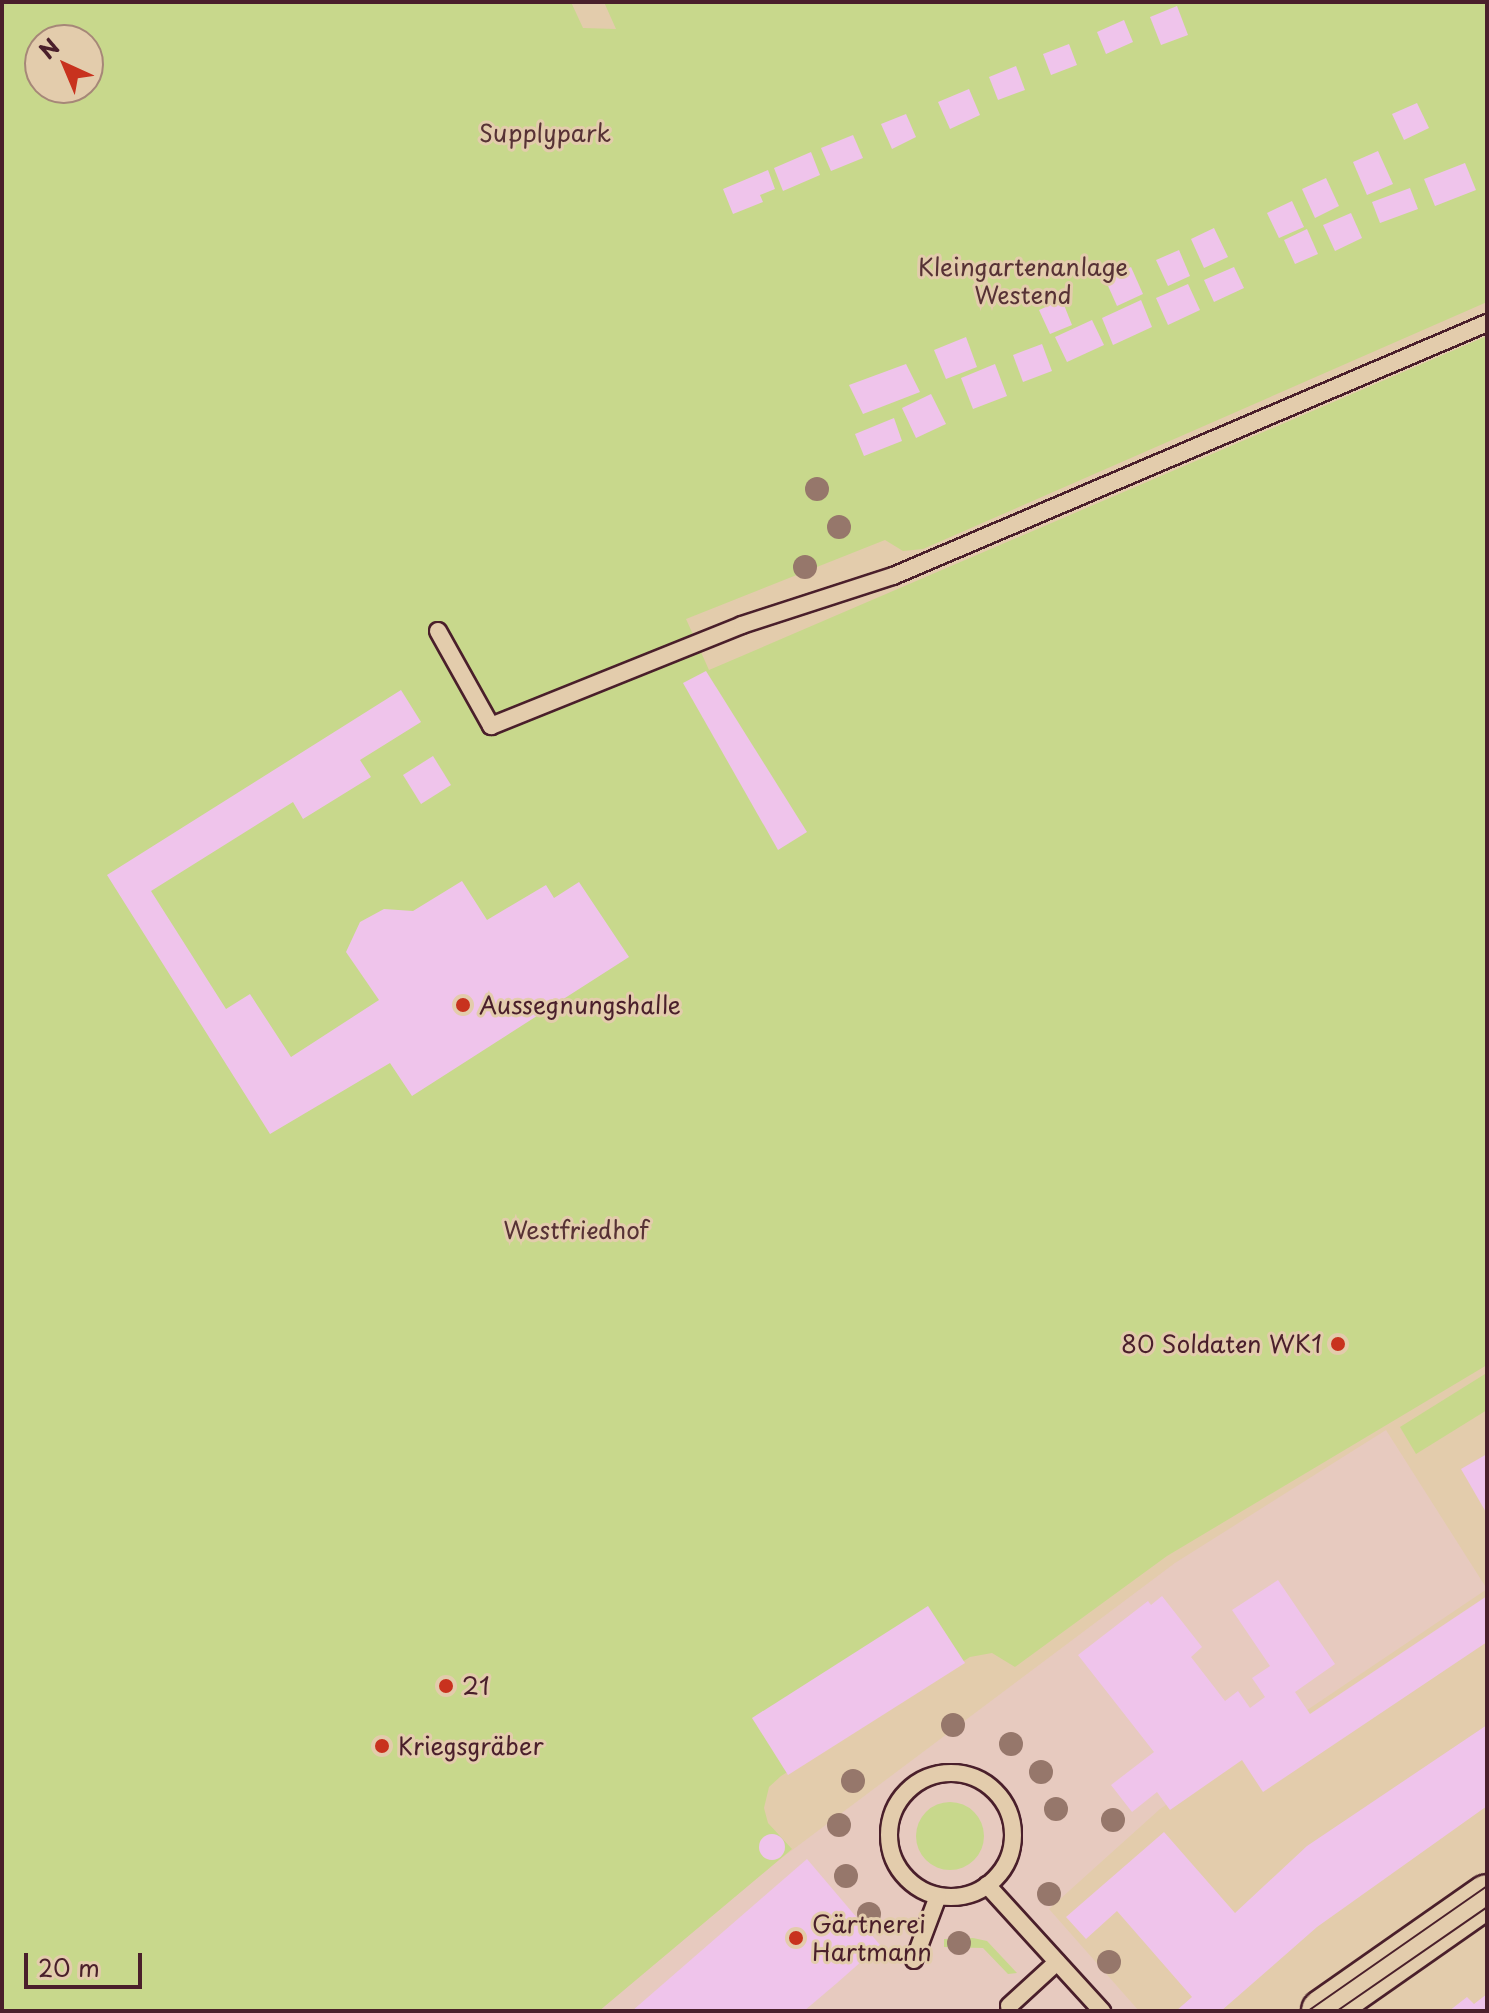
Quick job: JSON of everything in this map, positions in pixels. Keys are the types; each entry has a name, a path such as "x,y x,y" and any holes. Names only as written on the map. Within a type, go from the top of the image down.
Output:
{"street":[{"path":"1323,2011 1487,1896"}],"lane":[{"path":"438,631 491,726 742,625 893,576 1487,323"},
{"path":"935,1775 975,1777 1005,1805 1012,1841 1000,1873 987,1885 964,1896 938,1896 906,1878 889,1846 893,1811 903,1795 935,1775"},
{"path":"987,1885 1102,2011"},
{"path":"914,1960 938,1896"},
{"path":"1009,2006 1057,1962"}],"shaded area":[{"path":"1386,1430 1487,1589 1160,1809 1049,1909 1139,2011 599,2011 779,1860 1175,1563"}],"green space":[{"name":"Westfriedhof","path":"2,2 571,2 583,28 616,29 604,2 1487,2 1487,302 923,549 903,551 885,540 686,619 709,670 1487,336 1487,1365 1167,1556 1015,1667 992,1653 970,1657 781,1776 769,1787 764,1808 768,1823 792,1849 599,2011 2,2011"},
{"path":"1485,1374 1487,1410 1416,1454 1400,1427"},
{"path":"950,1802 974,1812 984,1836 974,1860 950,1870 926,1860 916,1836 926,1812"},
{"path":"944,1939 987,1941 1017,1973 1008,1974 983,1948 944,1947"}],"building":[{"path":"1177,6 1188,35 1161,45 1150,17"},
{"path":"1124,20 1133,42 1106,54 1097,32"},
{"path":"1069,44 1077,65 1051,75 1043,54"},
{"path":"1016,66 1025,90 998,100 989,77"},
{"path":"969,89 980,115 950,129 938,102"},
{"path":"1417,103 1429,128 1404,140 1392,114"},
{"path":"906,114 916,137 892,149 881,124"},
{"path":"853,135 863,158 831,171 821,148"},
{"path":"1378,151 1393,184 1367,195 1353,162"},
{"path":"811,152 820,175 783,191 774,168"},
{"path":"1465,163 1476,190 1435,206 1424,179"},
{"path":"768,170 775,189 760,195 763,202 733,214 723,189"},
{"path":"1326,178 1339,206 1315,218 1302,189"},
{"path":"1410,188 1418,209 1380,223 1372,202"},
{"path":"1292,201 1304,227 1279,238 1267,213"},
{"path":"1351,213 1362,238 1335,251 1323,225"},
{"path":"1214,228 1228,257 1204,268 1191,239"},
{"path":"1307,229 1318,254 1295,264 1284,240"},
{"path":"1179,250 1190,276 1168,286 1156,260"},
{"path":"1131,267 1143,294 1117,306 1105,279"},
{"path":"1234,267 1244,288 1214,302 1204,280"},
{"path":"1188,284 1200,310 1168,325 1156,298"},
{"path":"1062,300 1072,325 1050,334 1039,310"},
{"path":"1141,300 1152,327 1113,345 1102,318"},
{"path":"1092,320 1104,345 1067,362 1055,337"},
{"path":"966,337 977,367 946,379 934,350"},
{"path":"1042,344 1052,371 1023,382 1013,355"},
{"path":"906,364 920,392 863,414 849,385"},
{"path":"995,364 1007,396 973,409 961,378"},
{"path":"931,394 946,424 916,438 902,408"},
{"path":"894,418 902,441 864,456 855,434"},
{"path":"706,671 807,832 778,850 683,683"},
{"name":"Aussegnungshalle","path":"401,690 421,722 360,760 371,777 303,819 293,802 151,891 226,1009 250,994 291,1057 379,1000 346,952 360,922 384,909 413,911 462,881 487,920 546,885 554,898 579,882 629,957 412,1096 390,1063 270,1134 107,875"},
{"path":"433,756 451,785 421,804 403,775"},
{"path":"1487,1454 1487,1514 1461,1469"},
{"path":"1278,1580 1335,1664 1295,1692 1310,1714 1487,1596 1487,1642 1263,1792 1242,1760 1170,1810 1157,1792 1132,1812 1111,1785 1154,1752 1078,1655 1148,1601 1151,1605 1162,1596 1202,1647 1191,1657 1225,1701 1238,1691 1250,1708 1265,1697 1252,1678 1270,1666 1232,1610"},
{"path":"928,1606 965,1663 788,1775 752,1718"},
{"path":"1487,1725 1487,1806 1317,1927 1221,2011 1176,2011 1192,1997 1117,1911 1086,1939 1066,1917 1164,1832 1235,1913 1307,1846"},
{"path":"772,1834 782,1837 785,1847 782,1857 772,1860 762,1857 759,1847 762,1837"},
{"name":"Gärtnerei Hartmann","path":"807,1859 880,1945 837,1983 804,2011 632,2011"},
{"path":"1487,1994 1487,2011 1449,2011 1467,1997 1474,2004"}],"tram line":[{"path":"1308,2011 1487,1886"},
{"path":"1337,2011 1487,1907"}],"place":[{"name":"Aussegnungshalle","path":"463,1005"},
{"name":"80 Soldaten WK1","path":"1338,1344"},
{"name":"21","path":"446,1686"},
{"name":"Kriegsgräber","path":"382,1746"},
{"name":"Gärtnerei Hartmann","path":"796,1938"}],"park label":[{"name":"Supplypark","path":"545,133"},
{"name":"Kleingartenanlage Westend","path":"1023,281"}]}
